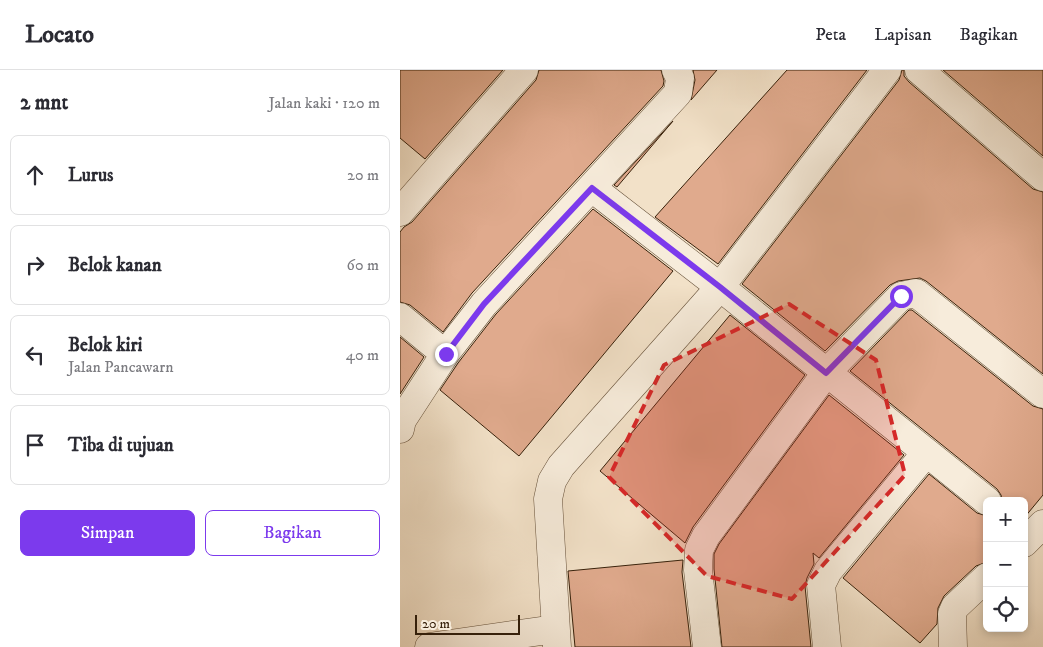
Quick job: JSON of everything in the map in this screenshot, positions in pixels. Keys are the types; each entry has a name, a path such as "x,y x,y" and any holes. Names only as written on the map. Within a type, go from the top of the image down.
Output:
{"street":[{"path":"405,197 524,70"},
{"path":"400,430 402,420 446,354 484,304 678,93 680,78 676,70"},
{"path":"429,647 556,638 548,498 552,481 561,466 720,287 887,70"},
{"path":"919,70 1043,177"},
{"path":"592,188 720,287 983,499"},
{"path":"707,647 698,570 699,550 706,536 826,373 901,296 916,293 1043,394"},
{"path":"400,317 446,354"},
{"path":"827,647 821,585 828,571 926,453"},
{"path":"953,647 952,614 955,607 983,581"}],"highlighted area":[{"path":"789,304 876,360 905,475 792,599 707,576 609,477 664,365"}],"building":[{"path":"400,70 503,70 425,159 400,138"},
{"path":"539,70 661,70 664,81 663,86 472,293 443,332 410,305 400,302 400,232 412,222 536,80"},
{"path":"693,70 717,70 691,100 695,80"},
{"path":"787,70 867,70 718,264 655,217"},
{"path":"902,70 904,70 904,76 909,82 1033,189 1043,192 1043,374 920,278 898,281 890,285 825,351 742,284 899,80"},
{"path":"943,70 1043,70 1043,156"},
{"path":"673,121 617,187 614,185"},
{"path":"593,209 673,271 519,456 440,390 458,363 496,314"},
{"path":"909,310 912,310 1033,406 1043,409 1043,495 1028,513 1028,497 1001,497 997,489 850,371"},
{"path":"730,315 805,375 693,527 685,543 600,471"},
{"path":"400,337 424,357 400,394"},
{"path":"829,395 904,455 819,558 813,553 814,564 805,586 811,647 722,647 714,554 719,544"},
{"path":"929,474 977,513 983,515 983,563 976,566 944,596 938,608 937,624 920,643 843,578"},
{"path":"683,560 682,572 691,647 575,647 568,571"}],"route":[{"path":"446,354 484,304 592,188 720,287 826,373 901,296"}]}
